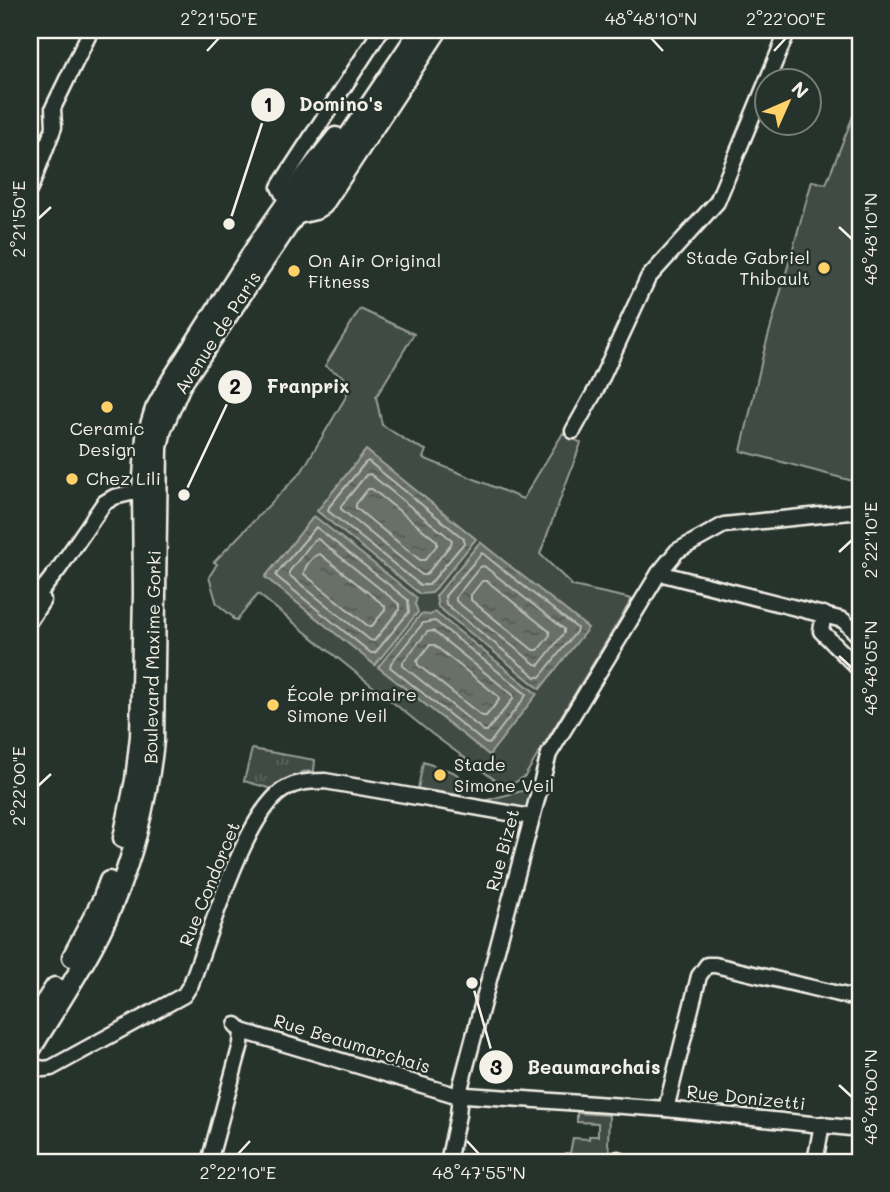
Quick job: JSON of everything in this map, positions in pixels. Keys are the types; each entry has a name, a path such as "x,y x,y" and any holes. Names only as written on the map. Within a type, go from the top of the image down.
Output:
{"main road":[{"name":"Avenue de Paris","path":"149,489 162,429 181,385 335,138 407,30"},
{"name":"Avenue de Paris","path":"292,208 419,30"},
{"name":"Avenue de Paris","path":"292,208 315,210 323,205 438,30"},
{"name":"Boulevard Maxime Gorki","path":"30,1025 56,985 102,900 120,849 130,808 140,732 149,489"},
{"name":"Boulevard Maxime Gorki","path":"30,1051 112,908 133,846 147,789 154,741 149,489"}],"street":[{"path":"30,189 54,127 53,108 90,30"},
{"path":"292,208 279,187 381,30"},
{"path":"573,431 598,386 648,278 717,202 788,30"},
{"path":"30,604 58,570 104,503 114,497 149,489"},
{"name":"Rue Bizet","path":"448,1162 460,1095 549,754 659,573 677,551 724,525 860,511"},
{"path":"30,620 58,570"},
{"path":"659,573 843,620 860,637"},
{"path":"824,614 821,631 860,670"},
{"name":"Rue Condorcet","path":"30,1065 43,1069 51,1068 184,995 191,984 236,865 258,816 280,792 294,784 325,781 531,817"},
{"path":"666,1109 699,976 707,965 860,999"},
{"name":"Rue Beaumarchais","path":"209,1162 241,1044 239,1028 460,1095"},
{"name":"Rue Donizetti","path":"460,1095 666,1109 860,1129"},
{"path":"816,1162 822,1124"}],"green space":[{"name":"Stade Gabriel Thibault","path":"859,101 860,483 741,451 764,351 812,181 826,184"},
{"path":"360,309 414,334 376,397 382,425 426,450 423,458 523,499 563,433 581,443 540,554 573,586 632,599 525,776 506,788 432,734 258,594 237,620 217,604 209,577 217,564 214,562 302,471 347,395 344,377 325,366"},
{"path":"252,749 315,760 314,771 302,772 275,790 244,781"},
{"name":"Stade Simone Veil","path":"423,762 453,772 464,779 461,795 418,789"},
{"path":"534,788 526,811 483,801"},
{"path":"577,1113 609,1115 608,1144 611,1153 633,1155 632,1162 631,1158 598,1155 597,1162 564,1162 565,1153 570,1153 573,1138 589,1139 589,1136 598,1136 598,1123 577,1122"}],"water":[{"path":"366,450 476,539 432,593 420,594 317,511"},
{"path":"314,516 417,598 415,604 418,612 375,665 265,577"},
{"path":"480,542 588,628 540,689 438,607 436,596"},
{"path":"435,612 537,694 489,755 378,667 421,614 430,615"}],"place":[{"name":"Domino's","path":"229,224"},
{"name":"Stade Gabriel Thibault","path":"824,268"},
{"name":"On Air Original Fitness","path":"294,271"},
{"name":"Ceramic Design","path":"107,407"},
{"name":"Chez Lili","path":"72,479"},
{"name":"Franprix","path":"184,495"},
{"name":"École primaire Simone Veil","path":"273,705"},
{"name":"Stade Simone Veil","path":"440,775"},
{"name":"Beaumarchais","path":"472,983"}]}
